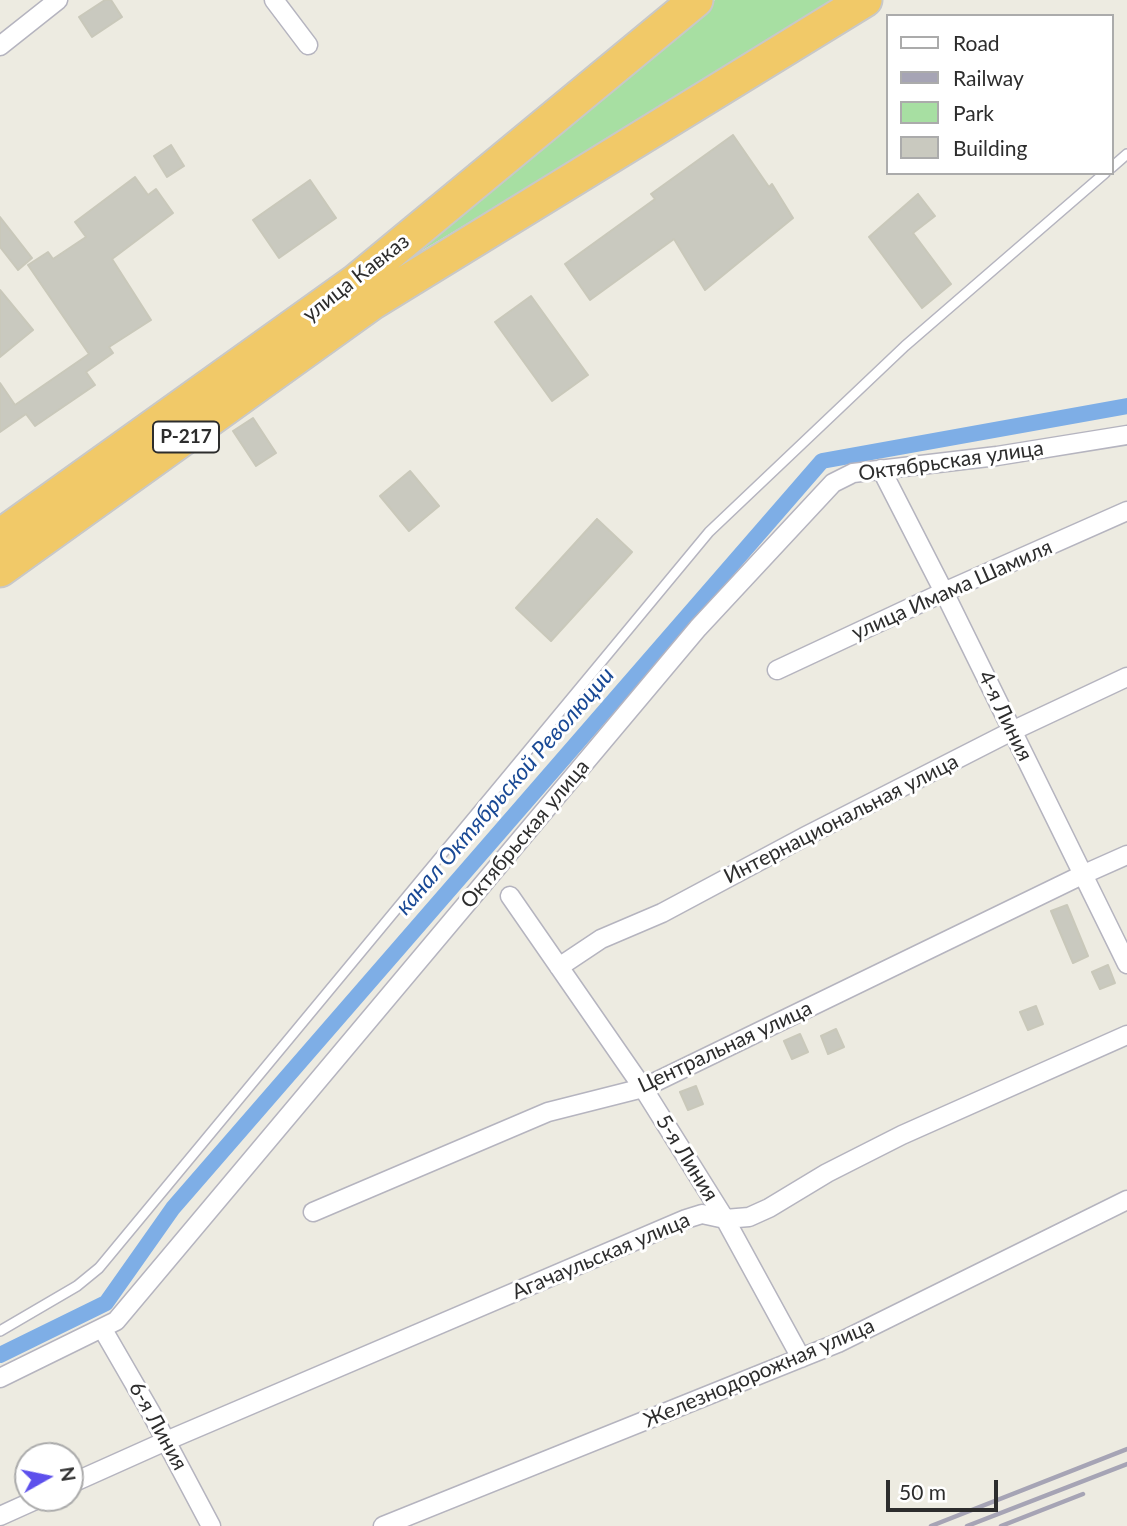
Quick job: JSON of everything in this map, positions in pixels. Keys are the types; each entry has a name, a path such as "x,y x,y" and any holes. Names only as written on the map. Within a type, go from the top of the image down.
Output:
{"highway":[{"name":"улица Кавказ","path":"0,536 356,281 696,0"},
{"name":"улица Кавказ","path":"0,570 372,303 865,0"}],"street":[{"path":"0,46 58,0"},
{"path":"274,0 308,45"},
{"name":"Октябрьская улица","path":"0,1378 116,1321 698,628 833,483 853,473 997,456 1127,435"},
{"name":"4-я Линия","path":"881,469 1127,964"},
{"name":"улица Имама Шамиля","path":"777,670 1127,511"},
{"name":"Интернациональная улица","path":"559,967 601,939 662,913 806,836 1013,731 1127,677"},
{"name":"Центральная улица","path":"313,1212 548,1112 643,1088 1127,855"},
{"name":"5-я Линия","path":"510,897 643,1088 725,1219 801,1358"},
{"name":"Агачаульская улица","path":"84,1478 686,1219 702,1214 725,1219 749,1217 769,1209 827,1173 902,1135 1127,1035"},
{"name":"Железнодорожная улица","path":"383,1526 838,1343 1127,1200"},
{"name":"6-я Линия","path":"102,1328 211,1526"}],"lane":[{"path":"1113,166 1127,154"},
{"path":"0,1331 77,1286 99,1268 709,532 905,346 1103,175"}],"green space":[{"path":"715,0 841,0 396,266"}],"building":[{"path":"105,0 111,0 122,17 92,37 79,17"},
{"path":"733,135 769,187 772,184 793,218 705,290 674,239 590,300 565,264 655,199 651,194"},
{"path":"171,145 184,166 167,177 154,156"},
{"path":"135,177 148,195 156,189 173,213 112,259 151,320 109,347 113,353 86,372 95,385 35,426 26,414 0,432 0,383 15,405 89,354 28,265 48,252 53,259 86,237 75,222"},
{"path":"310,180 336,218 279,258 253,220"},
{"path":"918,194 935,216 913,233 951,284 922,308 869,237"},
{"path":"0,217 32,258 18,270 0,247"},
{"path":"0,290 33,330 0,357"},
{"path":"531,296 588,375 552,401 495,322"},
{"path":"253,418 276,453 256,466 233,431"},
{"path":"410,471 439,506 409,531 380,496"},
{"path":"597,519 632,552 551,641 516,608"},
{"path":"1067,905 1088,956 1073,963 1051,911"},
{"path":"1108,965 1115,983 1100,989 1092,972"},
{"path":"1036,1006 1043,1024 1028,1030 1020,1012"},
{"path":"836,1029 844,1047 828,1054 821,1036"},
{"path":"800,1034 808,1052 792,1059 784,1041"},
{"path":"696,1086 703,1104 688,1110 680,1092"}],"waterway":[{"name":"канал Октябрьской Революции","path":"0,1355 106,1303 173,1208 822,461 1127,406"}],"railway":[{"path":"931,1526 1127,1449"},
{"path":"967,1526 1127,1464"},
{"path":"1001,1526 1083,1494"}]}
